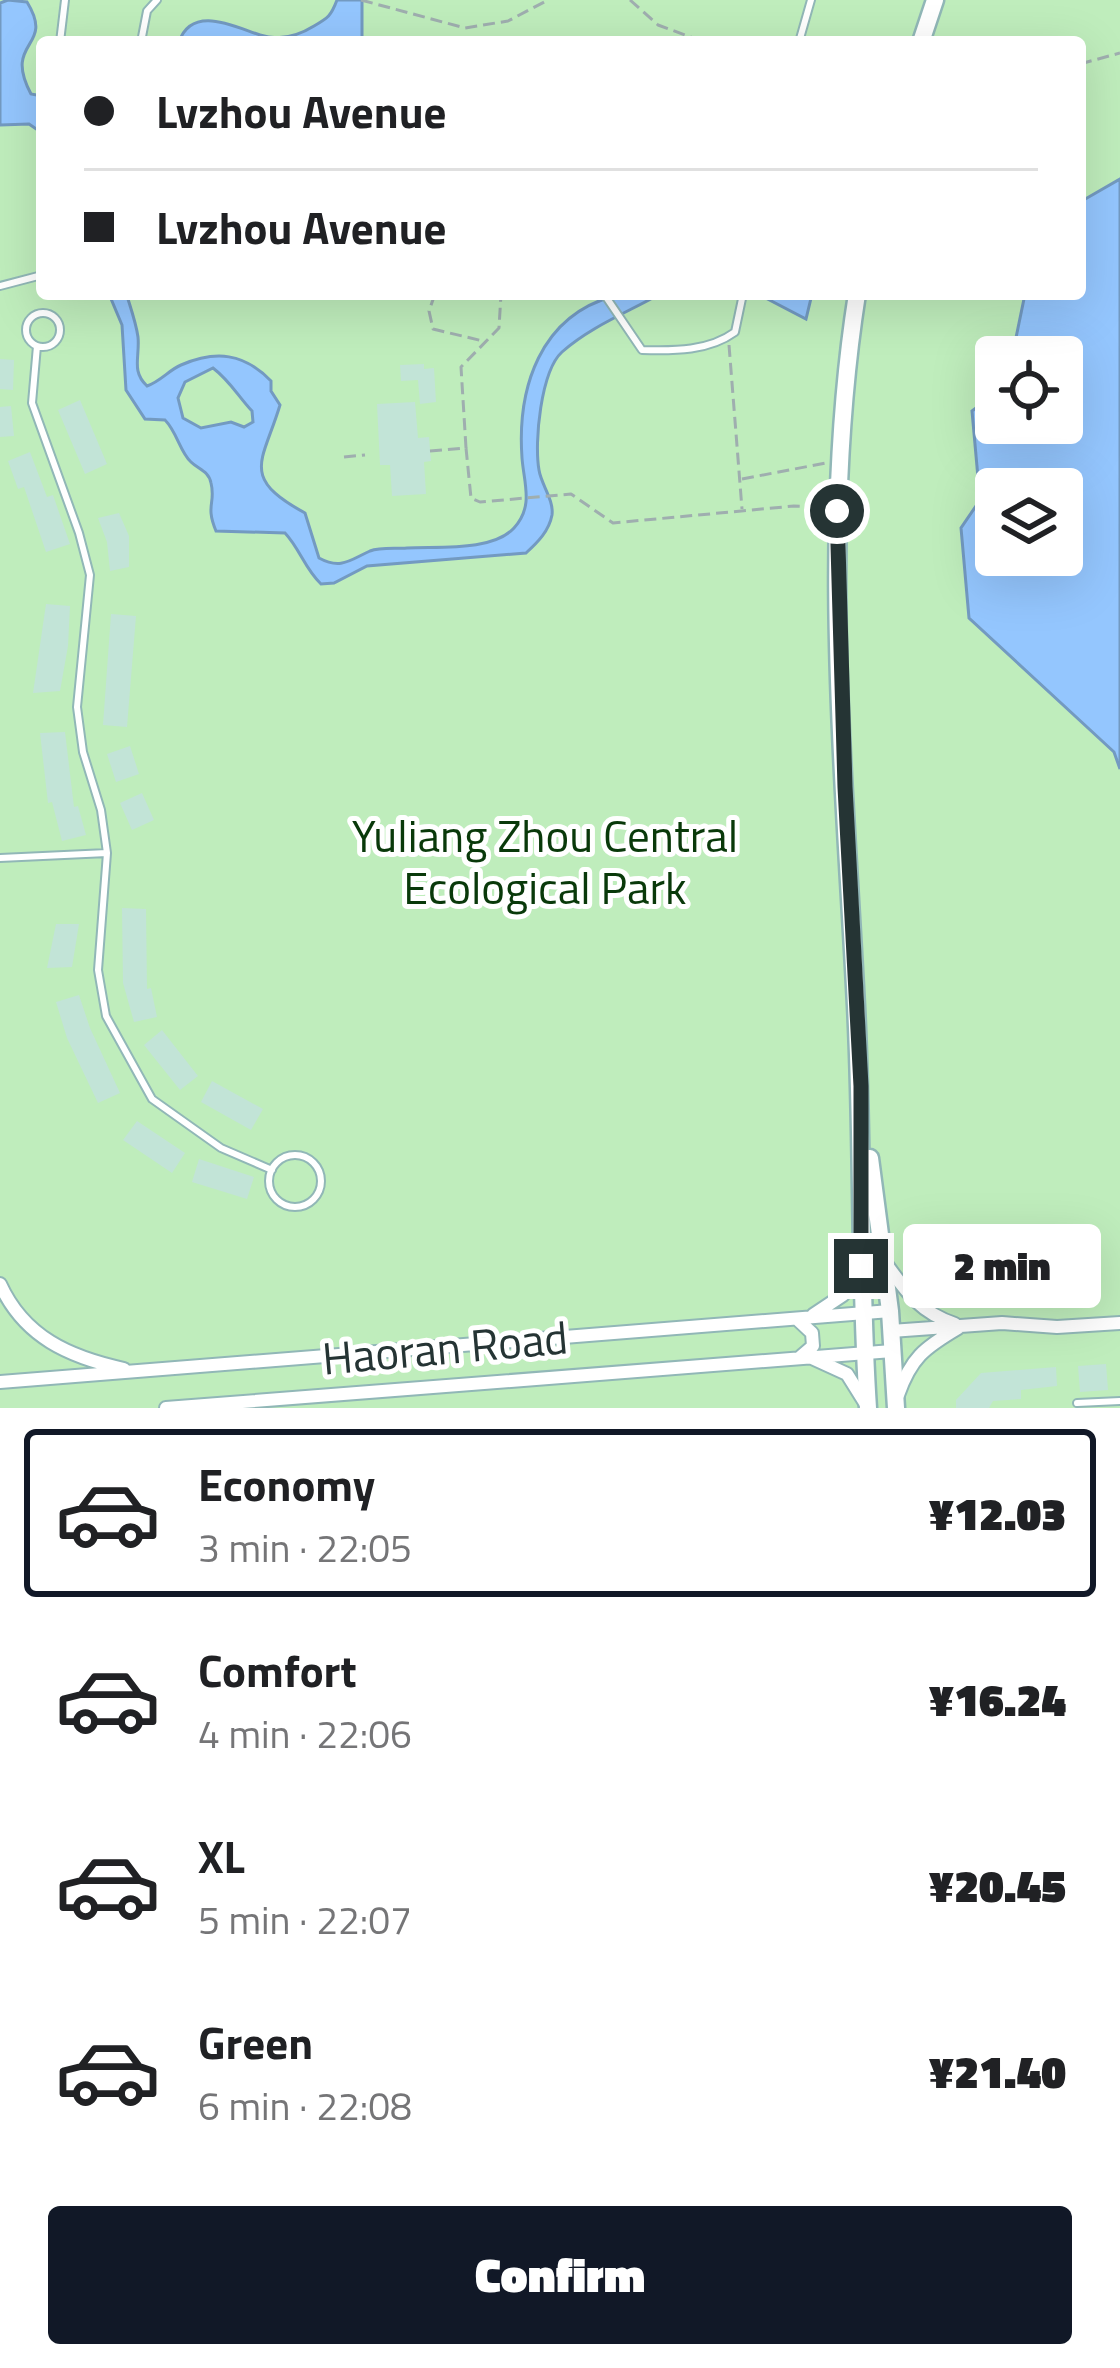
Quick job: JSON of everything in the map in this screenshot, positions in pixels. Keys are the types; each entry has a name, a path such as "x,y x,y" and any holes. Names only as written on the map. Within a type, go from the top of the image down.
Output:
{"main road":[{"path":"923,36 934,0"},
{"path":"856,300 837,511 861,1086 862,1313 868,1408"},
{"path":"861,1086 890,1311 896,1405"}],"street":[{"path":"884,1260 909,1297 930,1316 962,1326"},
{"path":"861,1266 843,1295 803,1318 813,1346 805,1358 847,1374 868,1408"},
{"path":"0,1284 11,1309 40,1337 80,1360 143,1372"},
{"name":"Haoran Road","path":"0,1381 890,1311"},
{"path":"891,1331 1002,1323 1057,1327 1120,1323"},
{"path":"896,1405 909,1365 933,1342 962,1326"},
{"name":"Haoran Road","path":"166,1408 892,1351"}],"lane":[{"path":"61,36 65,0"},
{"path":"141,36 147,10 157,0"},
{"path":"801,36 811,0"},
{"path":"0,286 36,276"},
{"path":"608,300 642,350 718,345 735,332 742,300"},
{"path":"37,314 49,314 58,321 59,337 52,344 37,346 28,339 28,322 37,314"},
{"path":"37,346 32,403 90,575 77,707 82,752 101,810 107,853 98,970 106,1016 152,1100 220,1148 272,1170"},
{"path":"0,858 107,853"},
{"path":"283,1157 308,1157 322,1178 318,1194 304,1205 287,1206 273,1195 272,1170 283,1157"},
{"path":"1077,1403 1120,1401"}],"path":[{"path":"361,0 465,28 508,21 548,0"},
{"path":"407,11 410,0"},
{"path":"630,0 658,25 688,36"},
{"path":"1086,62 1120,53"},
{"path":"433,300 429,311 434,328 484,341"},
{"path":"501,300 499,328 460,368 471,498 480,502 572,494 613,523 814,505 837,511"},
{"path":"729,337 742,511"},
{"path":"430,451 466,448"},
{"path":"344,457 365,455"},
{"path":"740,480 842,460"}],"green space":[{"name":"Yuliang Zhou Central Ecological Park","path":"0,0 1120,0 1120,1408 0,1408"}],"water":[{"path":"337,0 362,0 362,36 288,36 308,30 331,13"},
{"path":"27,2 34,17 36,28 22,63 31,94 36,95 36,129 29,124 0,125 0,3"},
{"path":"204,21 264,36 182,36"},
{"path":"1120,179 1120,769 1114,752 969,618 961,528 975,507 975,576 1083,576 1083,468 977,468 972,411 975,409 975,444 1083,444 1083,336 1016,336 1024,300 1086,300 1086,199"},
{"path":"112,300 128,300 138,337 138,369 147,386 181,365 218,356 240,360 271,381 280,405 261,467 271,489 305,513 319,558 340,563 378,549 478,544 504,536 524,511 524,406 538,358 551,338 589,306 605,300 648,300 585,335 555,361 544,390 538,442 539,470 552,515 546,531 526,553 367,566 334,583 321,584 285,533 216,531 208,476 187,458 165,420 145,419 126,390 122,325","holes":["213,368 252,411 253,422 244,427 231,422 201,428 183,418 178,398 185,382"]},
{"path":"770,300 811,300 806,319"}],"building":[{"path":"0,359 14,360 13,390 0,389"},
{"path":"424,364 424,369 434,368 436,402 420,404 418,380 401,381 400,365"},
{"path":"80,400 107,464 85,474 58,410"},
{"path":"415,402 418,438 429,437 431,461 424,462 426,494 392,496 390,465 380,465 377,404"},
{"path":"11,406 14,436 0,437 0,407"},
{"path":"30,452 47,497 53,495 70,544 46,552 24,487 18,489 8,461"},
{"path":"119,513 129,536 129,567 110,571 98,518"},
{"path":"46,604 70,606 68,646 60,691 33,693"},
{"path":"111,614 136,616 127,727 103,725"},
{"path":"65,732 74,807 78,806 86,835 62,841 52,802 48,803 40,733"},
{"path":"130,746 139,774 116,782 107,754"},
{"path":"142,793 154,820 132,830 120,803"},
{"path":"122,908 146,909 147,989 151,988 157,1017 134,1022 123,983"},
{"path":"56,924 79,924 72,967 47,968"},
{"path":"79,995 120,1093 98,1103 67,1038 56,1002"},
{"path":"162,1030 198,1076 180,1090 144,1045"},
{"path":"212,1081 263,1109 251,1130 201,1102"},
{"path":"137,1121 185,1153 172,1173 123,1140"},
{"path":"199,1159 254,1177 247,1199 192,1182"},
{"path":"1106,1364 1108,1390 1080,1392 1078,1366"},
{"path":"1056,1367 1057,1386 1021,1390 1021,1399 993,1401 989,1408 956,1408 956,1400 981,1373"}],"route":[{"path":"837,511 861,1086 861,1266"}]}
